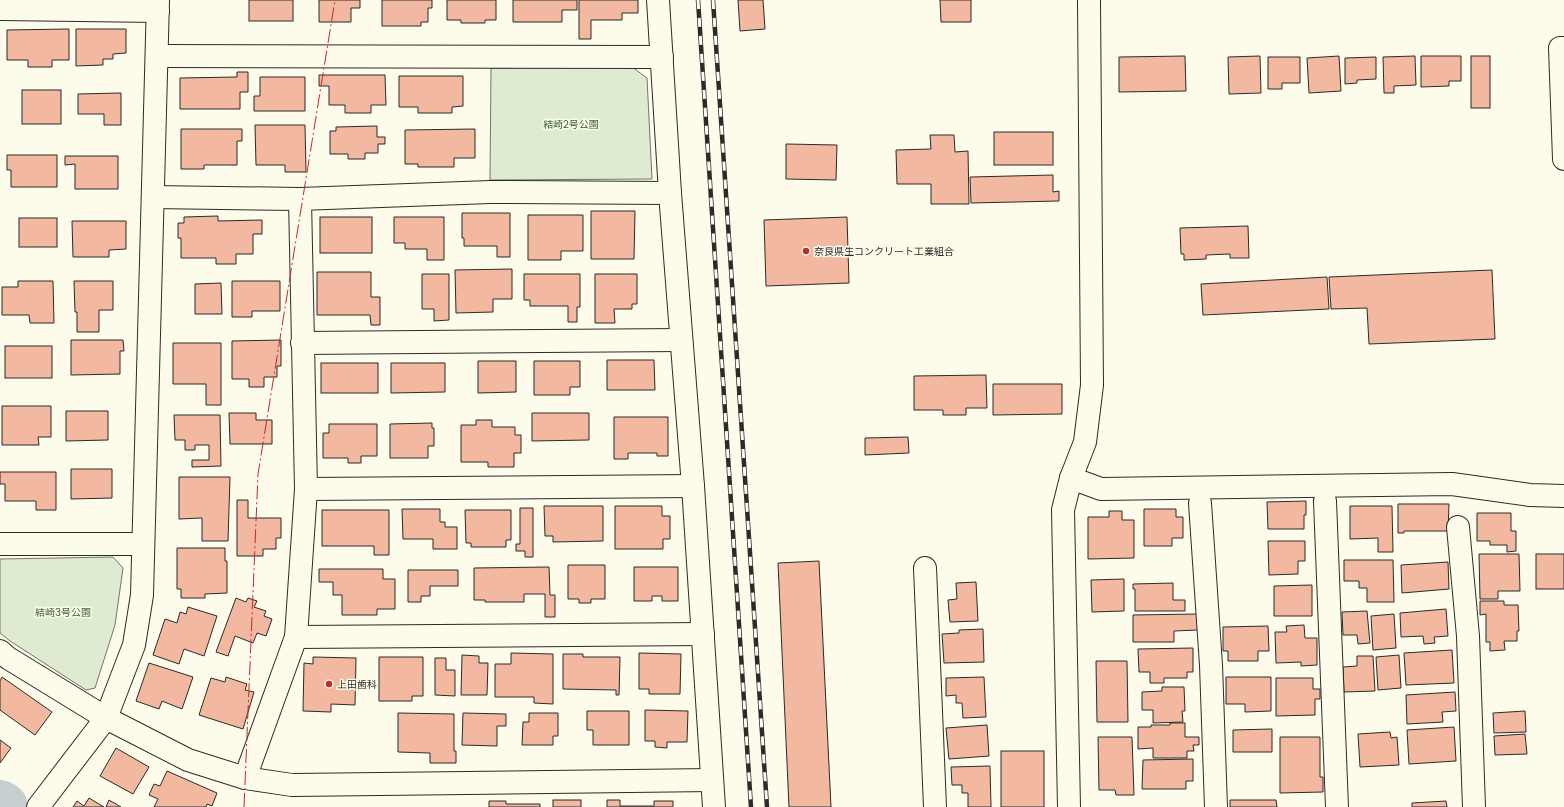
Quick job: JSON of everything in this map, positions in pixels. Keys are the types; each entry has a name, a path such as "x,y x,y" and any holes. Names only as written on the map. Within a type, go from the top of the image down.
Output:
{"street":[{"path":"658,0 670,192 693,486 714,807"},
{"path":"1069,807 1063,510 1071,478 1085,442 1092,385 1089,0"},
{"path":"0,9 158,6 158,56 142,594 134,645 106,718 38,807"},
{"path":"1564,48 1560,48 1564,159"},
{"path":"158,56 662,57"},
{"path":"153,197 300,200 490,192 670,192"},
{"path":"246,778 296,637 306,489 300,200"},
{"path":"302,342 681,340"},
{"path":"1071,478 1101,489 1452,484 1530,495 1564,496"},
{"path":"306,489 693,486"},
{"path":"1325,501 1337,807"},
{"path":"1200,503 1211,665 1216,807"},
{"path":"1458,527 1468,636 1474,807"},
{"path":"0,544 143,544"},
{"path":"925,568 936,807"},
{"path":"296,637 703,634"},
{"path":"0,651 8,658 106,718 188,760 246,778 292,785 712,780"}],"green space":[{"name":"結崎2号公園","path":"632,67 647,78 652,179 490,180 491,68"},
{"name":"結崎3号公園","path":"113,557 123,568 115,625 95,688 86,690 0,633 0,559"}],"building":[{"path":"249,0 293,0 293,21 249,21"},
{"path":"319,0 360,0 360,8 351,8 351,22 319,22"},
{"path":"382,0 432,0 432,8 428,8 428,22 421,22 421,26 382,26"},
{"path":"447,0 496,0 496,20 485,20 485,23 461,23 461,20 447,20"},
{"path":"513,0 577,0 577,10 562,10 562,22 513,22"},
{"path":"579,0 638,0 638,13 622,13 622,20 591,20 591,39 579,39"},
{"path":"738,0 763,0 765,29 740,31"},
{"path":"940,0 971,0 971,22 941,22"},
{"path":"69,29 69,60 52,60 52,67 28,67 28,60 7,60 7,30"},
{"path":"76,29 126,29 126,53 113,54 113,59 103,59 103,65 76,66"},
{"path":"1185,56 1186,91 1119,92 1119,57"},
{"path":"1260,56 1261,93 1229,94 1228,57"},
{"path":"1339,56 1341,91 1309,93 1307,58"},
{"path":"1415,56 1416,85 1394,86 1394,93 1384,93 1383,57"},
{"path":"1421,56 1461,56 1461,81 1449,81 1449,86 1421,87"},
{"path":"1471,56 1490,56 1490,108 1471,108"},
{"path":"1268,57 1300,57 1300,83 1282,83 1282,89 1268,89"},
{"path":"1376,57 1376,79 1357,80 1357,83 1345,84 1345,58"},
{"path":"237,72 248,72 248,92 240,92 240,109 180,109 180,78 237,77"},
{"path":"319,75 385,75 386,105 371,105 371,113 345,113 345,105 329,105 329,86 319,86"},
{"path":"399,76 463,76 463,106 452,107 452,113 418,113 418,107 399,107"},
{"path":"260,77 305,77 305,111 254,111 254,96 260,96"},
{"path":"22,90 61,90 61,124 22,124"},
{"path":"121,93 121,125 104,125 104,114 78,114 78,94"},
{"path":"255,125 305,125 306,172 285,172 285,165 256,165"},
{"path":"377,126 377,137 385,137 385,144 378,144 378,153 365,153 365,159 348,159 348,154 330,154 330,131 336,131 336,127"},
{"path":"181,129 242,129 242,141 237,141 237,165 204,165 204,169 181,169"},
{"path":"475,129 475,158 454,158 454,167 418,167 418,164 405,164 405,130"},
{"path":"994,132 1053,132 1053,165 994,165"},
{"path":"930,135 954,135 955,152 968,151 969,204 931,204 931,184 897,184 896,150 931,149"},
{"path":"786,144 837,145 836,180 786,179"},
{"path":"7,155 57,155 57,187 11,187 11,170 7,170"},
{"path":"65,156 118,156 118,189 75,189 75,164 65,165"},
{"path":"1053,175 1053,192 1059,191 1059,201 971,203 970,177"},
{"path":"591,211 635,211 634,259 591,259"},
{"path":"462,213 510,213 510,257 497,257 497,246 464,246 464,238 462,238"},
{"path":"528,215 583,215 583,251 561,251 561,260 528,260"},
{"path":"218,216 218,221 262,220 262,234 253,234 253,254 236,254 236,264 216,264 216,258 181,258 181,238 178,238 178,223 184,223 184,217"},
{"path":"320,217 372,217 372,253 320,253"},
{"path":"394,217 444,217 444,260 427,260 427,249 405,249 405,243 394,243"},
{"name":"奈良県生コンクリート工業組合","path":"847,217 849,283 766,286 764,220"},
{"path":"19,218 57,218 57,247 19,247"},
{"path":"72,221 126,221 126,249 109,250 109,257 73,257"},
{"path":"1248,226 1249,258 1230,258 1230,254 1206,255 1206,259 1184,260 1184,254 1181,254 1180,228"},
{"path":"512,269 512,299 493,299 493,312 456,313 455,270"},
{"path":"1492,270 1495,339 1369,344 1367,308 1331,309 1329,277"},
{"path":"317,272 371,272 371,297 380,297 380,325 371,325 370,315 317,315"},
{"path":"422,274 449,274 449,320 434,321 434,309 422,309"},
{"path":"524,274 580,274 580,307 577,307 577,322 568,322 568,306 530,306 530,300 524,300"},
{"path":"595,274 637,274 637,304 632,304 632,309 614,309 615,323 595,323"},
{"path":"1327,277 1329,309 1203,315 1201,284"},
{"path":"18,281 53,281 54,323 30,323 29,315 2,315 2,287 18,287"},
{"path":"74,281 113,281 113,310 99,310 99,332 77,332"},
{"path":"232,281 280,281 280,311 252,311 252,317 232,317"},
{"path":"221,283 222,314 195,314 195,284"},
{"path":"71,340 123,340 124,351 120,351 120,374 71,375"},
{"path":"281,340 281,366 277,366 277,377 264,377 264,387 249,387 249,379 232,379 232,341"},
{"path":"173,343 221,343 221,405 206,405 206,384 173,384"},
{"path":"5,346 52,346 52,378 5,378"},
{"path":"607,360 654,360 655,390 607,390"},
{"path":"478,361 516,361 516,392 478,393"},
{"path":"534,361 580,361 580,387 570,387 570,395 534,395"},
{"path":"321,363 378,363 378,393 321,393"},
{"path":"391,363 445,363 445,392 391,393"},
{"path":"986,375 987,408 966,408 966,415 943,415 943,410 914,410 914,376"},
{"path":"993,384 1062,384 1062,414 993,415"},
{"path":"2,406 51,406 51,437 38,437 39,445 2,445"},
{"path":"66,411 108,411 108,440 66,441"},
{"path":"229,413 256,413 256,420 272,420 272,444 230,444"},
{"path":"532,413 589,413 589,440 532,441"},
{"path":"174,415 220,415 221,466 192,467 192,460 209,460 209,445 195,445 195,450 185,450 185,440 175,440"},
{"path":"614,417 668,417 668,456 657,456 657,453 628,453 628,459 614,459"},
{"path":"476,420 492,420 492,427 515,427 515,435 521,435 521,453 514,453 514,467 488,467 488,462 461,462 461,425 476,425"},
{"path":"432,423 432,428 434,428 434,446 428,446 428,458 390,458 390,424"},
{"path":"329,424 377,424 377,456 361,456 361,463 348,463 348,458 323,458 323,433 329,433"},
{"path":"908,437 909,453 865,455 865,438"},
{"path":"71,469 112,469 112,498 71,499"},
{"path":"0,472 56,472 56,510 36,510 36,501 5,501 5,484 0,484"},
{"path":"179,477 230,477 228,541 202,541 202,518 179,519"},
{"path":"237,500 248,500 248,518 281,518 281,538 276,538 276,549 263,549 263,556 237,556"},
{"path":"1306,501 1304,529 1268,529 1267,502"},
{"path":"1398,504 1449,504 1448,531 1404,531 1404,533 1398,533"},
{"path":"544,506 603,506 603,541 553,542 553,536 545,536"},
{"path":"615,506 662,506 662,516 670,516 670,539 663,539 663,549 615,549"},
{"path":"1350,506 1392,506 1393,552 1378,552 1378,538 1350,539"},
{"path":"520,508 533,508 533,557 525,557 525,551 516,551 516,544 520,544"},
{"path":"402,509 440,509 440,522 445,522 445,527 457,527 457,549 433,549 433,539 403,539"},
{"path":"1144,509 1176,509 1176,517 1183,517 1183,538 1172,538 1172,546 1144,546"},
{"path":"322,510 389,510 389,555 374,555 374,546 322,546"},
{"path":"465,510 511,510 511,540 506,540 506,547 471,547 471,543 466,543"},
{"path":"1109,511 1122,511 1122,520 1134,520 1134,558 1088,559 1088,517 1109,517"},
{"path":"1477,513 1511,513 1511,531 1516,531 1516,551 1507,552 1507,545 1490,545 1490,541 1477,541"},
{"path":"1268,541 1305,541 1305,561 1298,561 1298,574 1269,575"},
{"path":"177,548 225,548 225,561 227,561 227,593 205,594 205,598 181,598 181,589 177,589"},
{"path":"1479,554 1519,554 1520,591 1498,591 1498,599 1480,599"},
{"path":"1536,554 1564,554 1564,589 1536,589"},
{"path":"1344,560 1393,560 1394,602 1367,602 1367,588 1359,588 1359,581 1344,581"},
{"path":"819,561 831,807 789,807 778,563"},
{"path":"1448,562 1449,589 1402,593 1401,565"},
{"path":"568,565 605,565 605,599 591,599 591,603 579,603 579,599 568,599"},
{"path":"549,567 550,595 555,595 555,617 545,617 545,594 524,594 524,602 485,602 485,600 474,600 474,568"},
{"path":"634,567 678,567 678,601 662,601 662,596 652,596 652,601 634,601"},
{"path":"319,569 383,569 383,579 395,579 395,609 377,609 377,615 342,615 342,595 333,595 333,582 319,582"},
{"path":"408,570 458,570 458,586 430,586 430,596 421,596 421,602 408,602"},
{"path":"1124,579 1124,611 1092,612 1091,580"},
{"path":"976,582 978,621 950,622 948,600 957,599 956,583"},
{"path":"1173,583 1173,600 1185,600 1185,611 1135,611 1135,589 1133,589 1133,584"},
{"path":"1312,585 1312,616 1274,616 1274,586"},
{"path":"236,598 246,602 248,598 257,601 254,607 266,611 264,616 272,619 266,636 257,633 253,643 235,636 228,656 216,652"},
{"path":"1480,601 1504,601 1504,605 1518,605 1519,631 1517,631 1517,641 1504,641 1505,650 1490,651 1490,642 1486,642 1486,614 1480,615"},
{"path":"188,607 217,616 204,656 184,649 179,664 153,655 165,619 177,623 180,612 186,614"},
{"path":"1446,609 1448,636 1434,637 1435,643 1424,644 1423,636 1401,637 1400,613"},
{"path":"1367,611 1370,643 1358,644 1357,635 1343,635 1342,612"},
{"path":"1198,614 1198,630 1174,631 1174,642 1133,642 1133,615"},
{"path":"1394,614 1396,648 1373,650 1371,616"},
{"path":"1304,625 1305,638 1317,638 1317,665 1301,666 1301,662 1276,663 1275,632 1287,632 1286,626"},
{"path":"1268,626 1269,651 1258,651 1258,661 1228,661 1228,651 1223,651 1223,627"},
{"path":"983,629 984,662 944,663 942,634 959,633 959,630"},
{"path":"1193,648 1193,672 1187,672 1187,678 1164,678 1164,683 1150,683 1150,672 1139,672 1138,649"},
{"path":"1452,650 1454,683 1406,685 1404,653"},
{"path":"511,653 553,654 553,704 534,703 534,697 495,697 495,664 511,664"},
{"path":"639,653 681,654 680,694 649,694 649,689 639,689"},
{"path":"563,654 583,654 583,657 620,657 619,695 616,695 616,690 563,689"},
{"path":"462,655 479,656 479,663 488,663 487,695 461,695"},
{"path":"1399,655 1401,688 1378,690 1376,657"},
{"path":"1357,656 1373,656 1375,691 1344,692 1343,667 1357,666"},
{"name":"上田歯科","path":"313,657 356,658 355,705 331,704 331,712 303,711 304,663 313,664"},
{"path":"379,657 423,657 423,696 412,696 412,701 379,701"},
{"path":"435,658 446,658 446,670 455,670 455,696 435,695"},
{"path":"1096,661 1127,661 1128,722 1097,722"},
{"path":"149,663 193,677 182,709 162,701 159,709 136,701"},
{"path":"2,677 52,712 35,735 0,710 0,681"},
{"path":"226,677 247,684 245,690 254,692 243,729 199,715 211,678 225,682"},
{"path":"984,677 986,717 963,718 962,703 956,703 956,695 946,696 946,678"},
{"path":"1226,677 1271,677 1271,711 1245,712 1245,704 1226,704"},
{"path":"1276,678 1313,678 1313,689 1320,689 1320,699 1315,699 1315,715 1276,716"},
{"path":"1162,687 1184,687 1185,711 1182,711 1183,722 1153,723 1153,710 1142,710 1142,692 1162,691"},
{"path":"1455,692 1456,711 1442,712 1443,722 1407,724 1406,695"},
{"path":"645,710 688,711 687,742 667,742 667,748 655,747 655,741 645,741"},
{"path":"587,711 629,711 629,745 593,745 593,730 587,730"},
{"path":"1525,711 1526,732 1494,733 1493,713"},
{"path":"398,713 454,714 454,751 456,751 456,763 430,763 430,753 398,752"},
{"path":"463,713 506,714 506,726 497,726 497,746 462,745"},
{"path":"529,713 558,713 558,736 553,736 553,745 522,745 523,722 529,722"},
{"path":"1170,723 1185,723 1185,737 1199,737 1199,745 1193,745 1194,751 1187,751 1187,758 1153,758 1153,748 1138,749 1138,727 1170,725"},
{"path":"987,725 989,756 949,759 946,728"},
{"path":"1454,727 1456,761 1409,764 1407,730"},
{"path":"1272,729 1272,752 1233,752 1233,730"},
{"path":"1390,732 1391,738 1397,737 1399,765 1360,767 1358,734"},
{"path":"1525,734 1527,754 1495,755 1494,736"},
{"path":"1098,737 1132,737 1134,795 1116,795 1115,790 1099,790"},
{"path":"1280,737 1320,737 1320,777 1323,777 1323,792 1280,793"},
{"path":"0,740 11,748 0,763"},
{"path":"116,748 149,767 133,794 100,776"},
{"path":"1001,751 1044,751 1044,807 1001,807"},
{"path":"1193,759 1193,781 1186,781 1186,789 1142,789 1143,760"},
{"path":"990,766 991,807 968,807 968,793 962,793 962,785 952,785 951,767"},
{"path":"167,771 217,793 212,806 207,804 206,807 154,807 158,799 149,795 154,784 160,786"},
{"path":"89,798 104,807 73,807 77,801 84,806"},
{"path":"109,800 121,807 106,807"},
{"path":"553,800 581,800 581,807 553,807"},
{"path":"607,800 620,800 620,806 654,806 654,801 673,801 673,807 607,807"},
{"path":"1230,800 1276,800 1277,807 1230,807"},
{"path":"489,801 506,801 506,804 540,804 540,807 489,807"},
{"path":"1446,801 1447,807 1412,807 1412,803"}],"railway":[{"path":"698,0 751,807"},
{"path":"713,0 767,807"}],"power":[{"path":"244,807 258,474 335,0"}],"place":[{"name":"奈良県生コンクリート工業組合","path":"806,251"},
{"name":"上田歯科","path":"329,684"}]}
